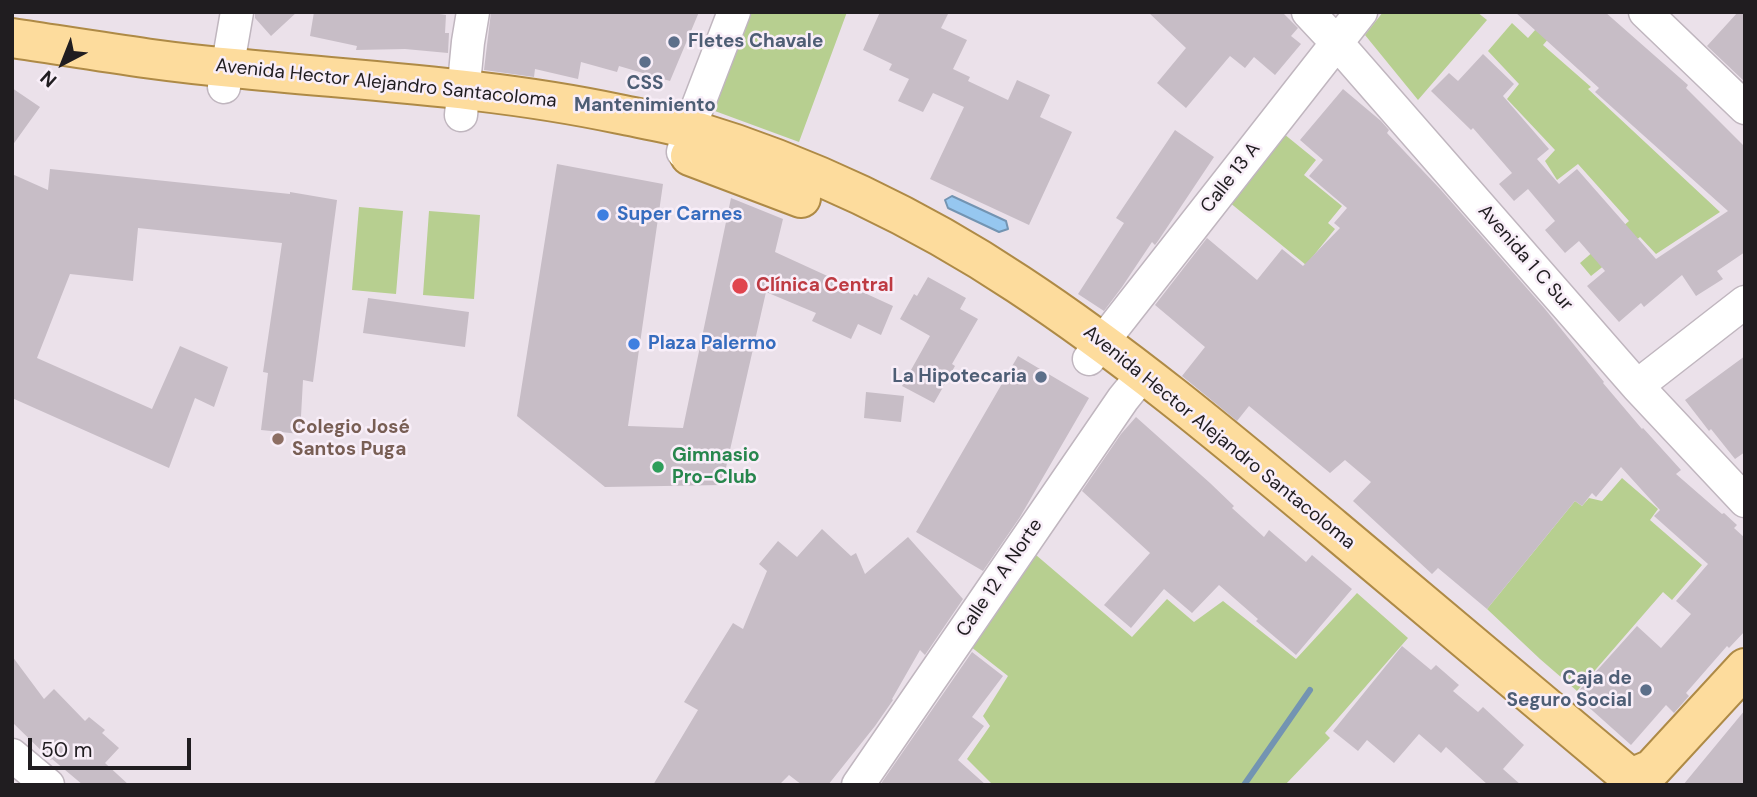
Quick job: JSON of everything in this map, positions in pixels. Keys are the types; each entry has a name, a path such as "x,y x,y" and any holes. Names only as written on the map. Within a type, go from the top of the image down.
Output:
{"main road":[{"name":"Avenida Hector Alejandro Santacoloma","path":"12,38 226,77"},
{"name":"Avenida Hector Alejandro Santacoloma","path":"12,64 226,77 409,83 462,102 572,104 686,141 776,188 843,215 907,246 1030,318 1095,351 1232,443 1639,780"},
{"path":"1639,780 1745,668"}],"street":[{"path":"226,77 237,12"},
{"path":"462,102 473,12"},
{"path":"686,141 734,12"},
{"name":"Avenida 1 C Sur","path":"1308,12 1637,386 1745,501"},
{"name":"Calle 13 A","path":"1095,351 1361,12"},
{"path":"1645,12 1745,108"},
{"path":"1637,386 1745,302"},
{"name":"Calle 12 A Norte","path":"858,785 1137,381"},
{"path":"12,755 48,785"}],"green space":[{"path":"745,12 847,12 799,142 704,107"},
{"path":"1383,12 1477,12 1487,20 1418,100 1365,35"},
{"path":"1551,12 1572,12 1543,45 1591,87 1588,89 1720,212 1656,254 1640,237 1591,276 1580,263 1629,221 1578,164 1557,180 1545,161 1555,150 1507,99 1519,84 1488,51 1512,23 1528,38"},
{"path":"1284,134 1316,160 1304,175 1342,206 1328,223 1335,229 1306,265 1229,202"},
{"path":"359,207 403,211 396,294 352,290"},
{"path":"429,211 480,215 474,299 423,295"},
{"path":"1622,478 1658,509 1650,520 1702,565 1672,600 1663,592 1577,691 1487,609 1575,501 1582,506 1589,498 1602,501"},
{"path":"1036,555 1132,637 1167,599 1194,622 1223,601 1296,659 1357,593 1408,638 1325,733 1330,738 1285,785 993,785 967,759 990,726 983,716 1008,676 961,639"}],"water":[{"path":"952,196 1006,221 1008,229 999,232 948,208 945,200"}],"building":[{"path":"255,12 297,12 271,36 255,18"},
{"path":"314,12 426,12 446,15 448,53 405,49 356,50 357,46 310,36"},
{"path":"491,12 699,12 670,81 619,66 617,72 581,62 578,79 535,69 534,77 484,70"},
{"path":"880,12 949,12 941,28 967,40 953,69 970,77 968,81 1008,100 1017,80 1050,95 1040,117 1072,132 1029,225 930,179 964,107 933,93 923,112 898,101 909,79 889,70 892,64 863,50"},
{"path":"1148,12 1282,12 1298,28 1291,36 1301,44 1275,75 1254,57 1245,68 1230,56 1186,108 1157,83 1186,48"},
{"path":"1515,12 1605,12 1688,85 1686,88 1745,147 1745,252 1717,271 1723,279 1696,296 1682,275 1644,307 1641,303 1619,322 1587,286 1605,271 1579,241 1565,253 1545,230 1555,221 1528,189 1514,201 1499,184 1512,173 1473,128 1471,130 1431,91 1449,73 1458,81 1483,54 1514,84 1503,96 1549,149 1537,159 1559,184 1577,169 1656,259 1728,211 1595,92 1599,88"},
{"path":"1738,12 1745,12 1745,82 1707,46"},
{"path":"12,88 40,107 12,146"},
{"path":"1343,89 1381,121 1389,130 1387,133 1441,190 1545,309 1603,383 1681,470 1676,474 1737,525 1734,528 1745,538 1745,631 1729,648 1727,646 1686,693 1689,696 1674,713 1666,705 1631,745 1575,695 1637,626 1661,648 1691,614 1676,601 1708,564 1654,516 1660,510 1621,467 1596,497 1592,493 1582,506 1575,501 1487,609 1438,568 1432,574 1353,501 1371,482 1345,460 1330,473 1249,406 1237,421 1182,376 1205,347 1155,305 1207,238 1257,280 1282,249 1303,266 1340,228 1334,223 1347,208 1309,176 1323,160 1300,140"},
{"path":"1175,130 1214,157 1158,241 1155,245 1152,242 1104,311 1078,294 1124,223 1116,218"},
{"path":"557,164 663,184 628,426 683,428 731,198 783,219 775,252 893,306 881,335 858,324 851,339 812,321 816,313 766,292 722,485 605,487 517,416"},
{"path":"50,169 290,192 337,200 313,382 303,380 300,434 261,430 268,373 263,372 282,243 138,228 133,281 70,274 37,358 152,409 180,346 228,367 214,407 195,398 169,468 12,398 12,174 48,190"},
{"path":"928,277 966,298 960,309 978,319 952,364 955,366 934,403 902,386 930,336 900,319 914,294 917,296"},
{"path":"368,298 469,312 465,347 363,333"},
{"path":"1018,356 1089,398 1020,517 983,571 916,532"},
{"path":"1745,356 1745,452 1735,459 1685,400"},
{"path":"866,392 904,396 901,422 864,418"},
{"path":"1136,417 1210,483 1234,506 1232,508 1264,537 1269,530 1306,562 1312,555 1352,589 1296,655 1219,585 1192,613 1164,589 1131,628 1104,605 1150,553 1082,491"},
{"path":"822,529 851,556 856,553 865,574 908,537 963,599 925,655 920,650 893,700 828,785 802,785 789,775 779,785 653,785 698,710 684,702 733,623 743,629 767,571 759,564 778,541 797,557"},
{"path":"1402,646 1431,670 1436,665 1459,685 1453,691 1478,712 1483,707 1524,745 1503,769 1521,785 1488,785 1446,747 1441,753 1419,734 1394,763 1367,740 1358,751 1333,731"},
{"path":"972,652 1003,676 972,717 984,726 958,760 986,785 880,785"},
{"path":"12,656 44,699 54,689 85,721 89,717 105,730 102,733 119,748 105,763 129,785 83,785 51,760 12,722"},
{"path":"1745,710 1745,785 1683,785"}],"waterway":[{"path":"1244,785 1310,690"}],"place":[{"name":"Fletes Chavale","path":"674,42"},
{"name":"CSS Mantenimiento","path":"645,62"},
{"name":"Super Carnes","path":"603,215"},
{"name":"Clínica Central","path":"740,286"},
{"name":"Plaza Palermo","path":"634,344"},
{"name":"La Hipotecaria","path":"1041,377"},
{"name":"Colegio José Santos Puga","path":"278,439"},
{"name":"Gimnasio Pro-Club","path":"658,467"},
{"name":"Caja de Seguro Social","path":"1646,690"}]}
